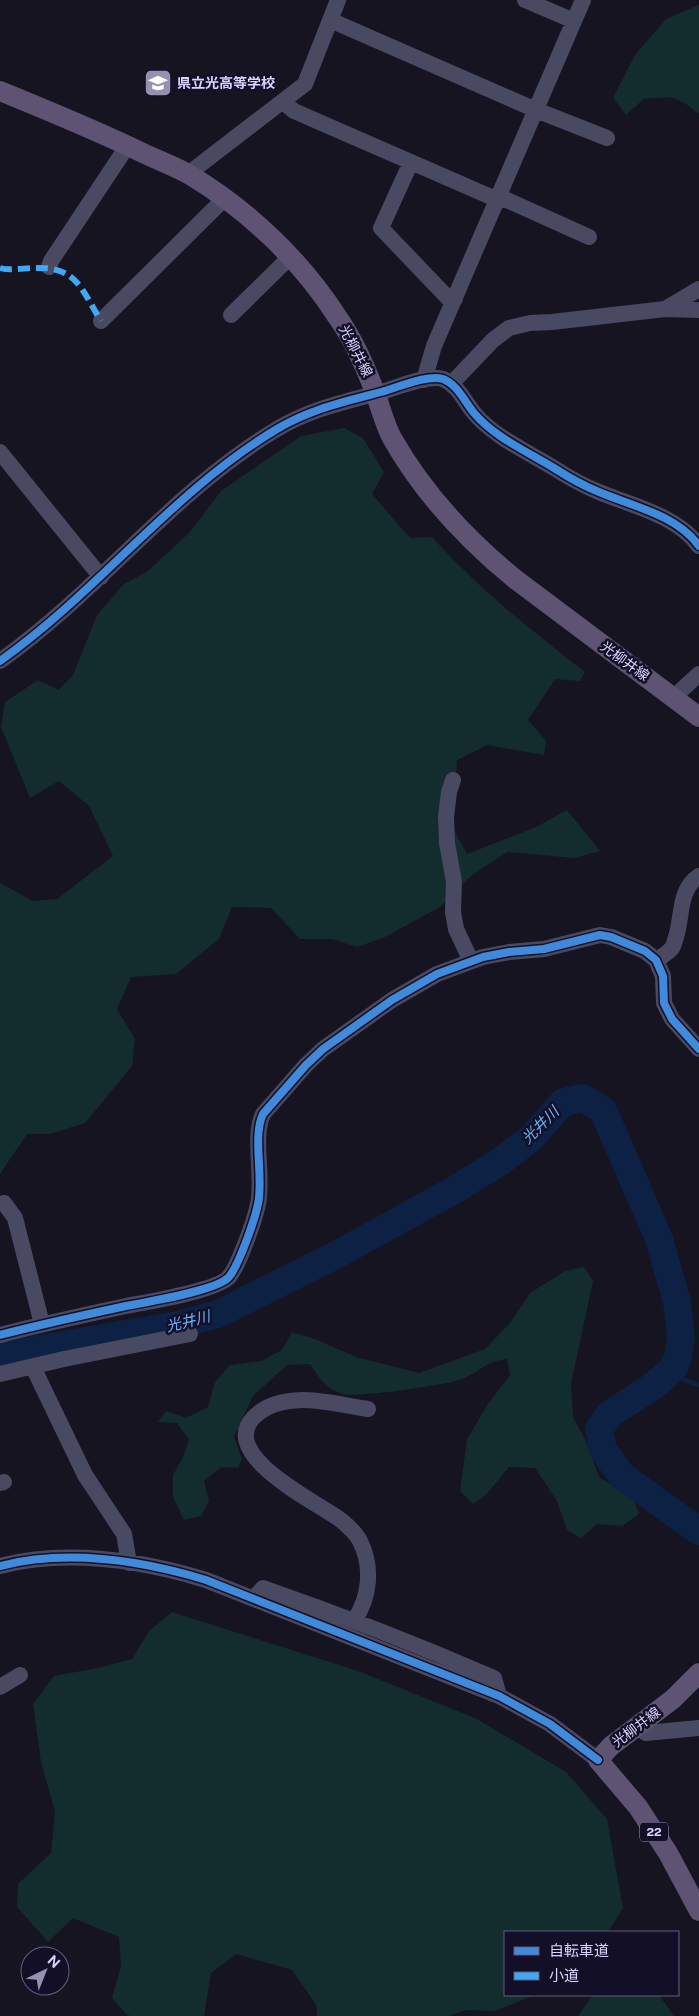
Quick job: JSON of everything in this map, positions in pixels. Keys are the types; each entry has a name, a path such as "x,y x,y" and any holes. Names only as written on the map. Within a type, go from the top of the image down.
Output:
{"main road":[{"name":"光柳井線","path":"0,91 128,145 188,174 225,198 262,229 317,288 338,318 362,357 391,436 424,486 447,516 490,559 515,579 699,717"},
{"name":"光柳井線","path":"598,1760 611,1746 673,1700 699,1673"},
{"name":"22","path":"598,1760 638,1807 668,1853 699,1911"}],"street":[{"path":"188,174 304,84 338,0"},
{"path":"524,0 574,21"},
{"path":"424,380 434,346 583,0"},
{"path":"330,20 536,110 607,138"},
{"path":"283,102 294,111 498,200 507,200 589,237"},
{"path":"49,267 128,145"},
{"path":"411,162 381,228 447,297 455,299"},
{"path":"101,321 225,198"},
{"path":"231,315 290,257"},
{"path":"665,309 699,289"},
{"path":"452,383 493,340 509,328 530,323 665,309 699,310"},
{"path":"0,660 56,617 209,476 278,428 311,412 341,401 424,380 440,378 452,383 476,414 493,430 563,474 597,491 663,517 684,530 699,546"},
{"path":"0,452 101,577"},
{"path":"674,697 699,674"},
{"path":"453,780 449,792 446,817 447,843 454,882 453,912 456,929 471,961"},
{"path":"656,960 672,948 680,925 681,904 686,889 699,876"},
{"path":"0,1335 186,1293 217,1284 228,1278 235,1266 258,1204 260,1177 259,1124 264,1114 306,1065 323,1049 392,1000 438,974 471,961 509,952 544,949 600,935 611,937 645,951 656,960 663,976 664,1003 672,1019 699,1049"},
{"path":"4,1203 15,1218 42,1324"},
{"path":"0,1374 190,1334"},
{"path":"33,1367 85,1475 124,1534 129,1563"},
{"path":"354,1621 368,1588 368,1562 359,1540 343,1522 285,1485 260,1464 249,1447 247,1434 251,1421 260,1411 273,1405 291,1401 315,1401 368,1409"},
{"path":"0,1566 60,1558 95,1559 172,1570 254,1598 499,1696 550,1724 598,1760"},
{"path":"254,1598 263,1588 354,1621 494,1678 499,1696"},
{"path":"0,1687 20,1675"},
{"path":"637,1727 646,1733 699,1728"}],"green space":[{"path":"699,5 699,114 686,104 671,97 644,99 626,115 613,98 635,55 666,19"},
{"path":"344,428 363,438 384,472 372,494 410,538 432,537 486,591 585,672 580,681 555,679 528,720 546,741 544,755 487,745 457,760 453,828 467,854 536,827 567,810 600,851 574,858 507,852 471,876 440,907 385,937 357,947 332,939 300,939 271,908 232,907 219,939 176,974 131,977 117,1009 135,1039 132,1066 85,1123 50,1134 27,1134 0,1174 0,883 33,901 57,899 113,856 89,806 59,781 30,798 1,727 5,702 38,680 59,690 73,675 97,615 124,584 148,571 190,532 221,491 301,436"},
{"path":"584,1267 593,1281 571,1384 573,1417 585,1439 599,1477 633,1498 639,1514 622,1526 597,1524 581,1538 567,1530 557,1501 535,1468 509,1467 487,1494 473,1504 460,1491 467,1439 488,1404 510,1375 507,1359 488,1364 468,1376 453,1382 352,1395 337,1392 327,1386 310,1364 287,1365 253,1396 234,1437 242,1459 238,1468 221,1467 204,1481 209,1501 201,1516 184,1520 173,1497 173,1475 183,1457 189,1440 177,1423 158,1422 166,1411 186,1418 208,1407 215,1382 230,1365 261,1361 282,1350 292,1332 315,1339 356,1357 419,1373 485,1349 510,1323 530,1293 565,1271"},
{"path":"172,1612 358,1671 475,1718 566,1772 607,1819 623,1908 609,1931 504,1931 504,1996 532,1996 495,2011 466,2010 448,2016 317,2016 317,2006 292,1970 236,1954 211,1973 204,2016 127,2015 112,1998 121,1966 119,1937 73,1918 48,1942 17,1907 18,1884 51,1853 55,1812 41,1762 33,1704 54,1676 98,1668 132,1659 149,1631"},
{"path":"660,1996 674,2016 578,2016 591,1997"}],"waterway":[{"name":"光井川","path":"0,1356 177,1325 218,1314 336,1255 456,1189 501,1161 530,1139 563,1102 583,1098 603,1110 659,1239 677,1302 681,1337 678,1357 673,1369 653,1386 610,1414 599,1429 603,1450 622,1476 699,1531"},
{"path":"673,1369 684,1380 699,1385"}],"marked path":[{"path":"0,268 48,268 69,275 82,290 101,321"}],"cycle path":[{"path":"0,661 70,604 170,511 239,454 277,429 302,416 429,378 443,379 453,385 482,422 512,444 588,487 653,513 679,526 699,546"},
{"path":"0,1335 79,1316 195,1292 228,1278 241,1254 258,1204 260,1182 258,1134 263,1114 306,1065 323,1049 392,1000 437,974 483,957 509,952 544,949 600,935 611,937 645,951 656,960 663,976 664,1003 672,1019 699,1049"},
{"path":"0,1566 51,1558 103,1559 155,1567 206,1580 499,1696 550,1724 598,1760"}],"place":[{"name":"県立光高等学校","path":"158,83"}]}
